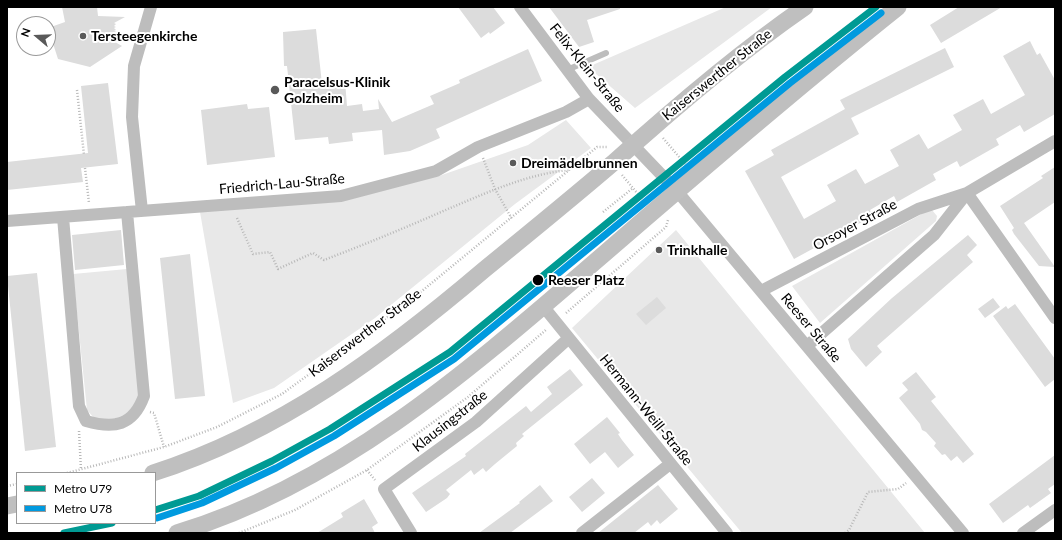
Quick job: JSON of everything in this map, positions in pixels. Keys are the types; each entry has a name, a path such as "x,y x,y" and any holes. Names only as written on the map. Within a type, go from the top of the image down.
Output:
{"street":[{"path":"142,211 132,117 134,66 151,7"},
{"name":"Felix-Klein-Straße","path":"520,7 589,99 632,145"},
{"name":"Kaiserswerther Straße","path":"156,472 240,439 290,413 368,363 435,312 654,126 739,56 804,7"},
{"path":"177,533 200,526 264,499 328,466 365,444 466,371 677,191 898,7"},
{"name":"Friedrich-Lau-Straße","path":"7,221 341,196 436,171 478,147 566,112 589,99"},
{"name":"Orsoyer Straße","path":"760,291 918,209 967,193 1055,141"},
{"name":"Reeser Straße","path":"632,145 677,191 963,533"},
{"path":"967,193 1055,318"},
{"name":"Orsoyer Straße","path":"807,346 934,235 967,193"},
{"path":"64,217 79,406 86,421 103,426 128,422 139,410 144,396 127,212"},
{"name":"Hermann-Weill-Straße","path":"543,306 727,533"},
{"name":"Klausingstraße","path":"411,533 384,489 476,422 521,384 569,338"},
{"path":"582,533 670,464"},
{"path":"1024,533 1055,510"}],"lane":[{"path":"567,70 606,53"}],"path":[{"path":"77,90 84,155"},
{"path":"654,126 695,176"},
{"path":"598,148 632,145"},
{"path":"598,148 666,227"},
{"name":"Kaiserswerther Straße","path":"72,472 164,447 217,426 282,394 411,300 512,219 569,170 598,148"},
{"path":"486,163 495,189 512,219"},
{"path":"86,168 91,215"},
{"path":"236,204 235,214 253,254 270,252 278,269 313,253 324,260 495,189 558,171 569,170"},
{"path":"603,212 632,188"},
{"path":"556,322 666,227 677,191"},
{"path":"139,410 154,413 164,447"},
{"path":"81,470 78,430 86,421"},
{"path":"844,533 849,530 868,492 898,489 915,476"}],"shaded area":[{"path":"726,7 772,7 635,108 588,67"},
{"path":"566,120 591,148 515,204 375,318 274,388 233,403 200,212 439,176 528,145"},
{"path":"932,210 937,216 936,221 820,323 792,286 927,211"},
{"path":"676,230 925,533 742,533 572,328"},
{"path":"127,269 141,395 131,413 116,418 101,420 94,418 87,410 73,274"}],"building":[{"name":"Tersteegenkirche","path":"62,7 97,7 98,16 125,17 114,23 116,24 114,26 116,27 114,28 116,30 114,31 117,32 114,34 117,35 114,37 117,38 115,39 117,41 115,42 122,46 90,67 58,59 56,53 56,25 65,22"},
{"path":"458,7 493,7 505,23 490,34 489,32 481,38"},
{"path":"549,7 620,7 620,9 587,20 594,42 579,47"},
{"path":"959,7 1002,7 941,43 930,25"},
{"path":"316,29 322,84 345,81 347,106 362,104 363,111 379,109 378,99 392,122 434,104 430,96 460,83 459,80 528,49 542,81 436,129 440,138 410,151 384,155 382,130 352,133 353,141 329,144 328,137 295,140 287,66 284,66 283,32"},
{"path":"1030,41 1037,55 1040,53 1055,80 1055,114 1024,132 1020,125 996,139 999,145 960,167 957,161 933,174 936,180 897,202 894,196 870,210 873,215 871,217 794,259 745,171 774,155 771,150 845,109 840,100 945,48 954,67 851,118 859,134 781,177 804,219 836,201 827,185 856,169 865,184 899,166 890,150 919,134 928,149 962,130 953,115 983,99 991,114 1025,95 1003,56"},
{"path":"108,83 118,164 81,168 83,182 7,190 7,162 88,153 81,86"},
{"path":"247,104 248,109 269,107 275,157 207,165 201,110"},
{"path":"1055,167 1055,202 1024,223 1055,267 1039,266 1014,234 1012,230 1014,228 1000,206 1043,178 1041,176"},
{"path":"121,230 124,265 75,270 72,235"},
{"path":"968,235 977,245 967,255 973,262 877,346 882,352 866,367 851,349 848,339 892,298"},
{"path":"190,254 205,396 175,399 160,258"},
{"path":"37,273 56,447 25,451 7,276"},
{"path":"657,297 666,308 646,325 636,314"},
{"path":"993,298 1000,307 985,318 978,309"},
{"path":"1015,304 1055,359 1055,379 1045,387 993,316 1006,306 1008,309"},
{"path":"570,369 583,385 522,434 524,436 516,443 517,446 486,472 483,468 474,475 471,470 446,490 450,494 447,498 426,512 412,493 466,456 465,454 526,406 531,412 552,394 547,387"},
{"path":"916,372 936,397 931,401 974,454 963,463 957,456 951,461 945,454 942,455 934,446 936,443 926,432 922,430 920,424 899,398 908,390 902,383"},
{"path":"607,417 620,433 618,434 634,455 618,468 605,452 590,464 574,444"},
{"path":"1055,455 1055,484 1048,489 1051,493 1030,508 1028,505 1003,523 989,504"},
{"path":"592,478 605,493 582,512 569,497"},
{"path":"540,485 553,501 510,533 479,533 520,503 519,502"},
{"path":"658,485 678,509 660,524 657,520 651,526 648,522 634,533 598,533"},
{"path":"364,499 378,523 372,527 375,533 317,533 343,517 341,513"}],"metro line":[{"name":"U79","path":"156,510 199,496 272,461 330,429 450,352 785,77 876,7"},
{"name":"U78","path":"157,518 202,503 276,468 334,436 454,359 790,83 881,13"},
{"name":"U79","path":"64,533 107,524"}],"place":[{"name":"Tersteegenkirche","path":"83,36"},
{"name":"Paracelsus-Klinik Golzheim","path":"275,90"},
{"name":"Dreimädelbrunnen","path":"513,163"},
{"name":"Trinkhalle","path":"659,250"},
{"name":"Reeser Platz","path":"538,280"}]}
